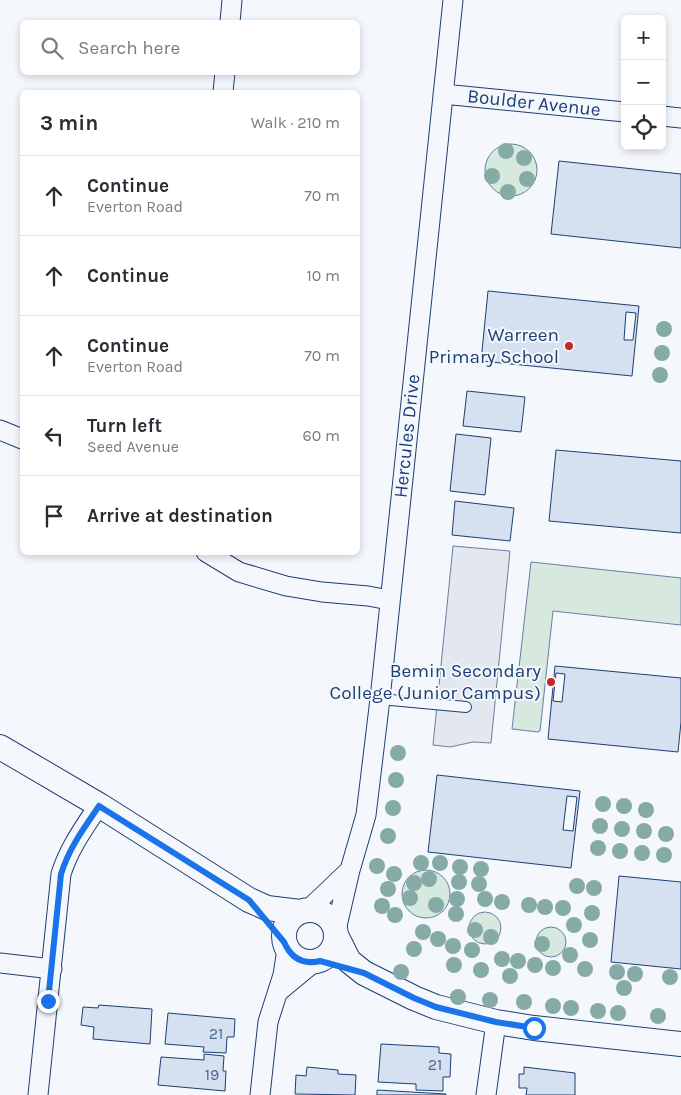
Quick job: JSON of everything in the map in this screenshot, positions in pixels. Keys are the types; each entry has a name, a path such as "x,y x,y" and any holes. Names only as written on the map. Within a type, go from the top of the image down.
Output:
{"street":[{"path":"230,20 232,0"},
{"name":"Hercules Drive","path":"336,934 350,870 366,815 380,699 453,0"},
{"path":"222,90 224,75"},
{"name":"Boulder Avenue","path":"443,94 621,112"},
{"path":"666,116 681,118"},
{"path":"0,430 20,438"},
{"path":"211,555 240,572 286,586 389,600"},
{"path":"0,747 99,806 249,900 267,908 322,913 328,917 349,961 364,973 414,998 436,1007 496,1022 681,1044"},
{"path":"38,1095 61,874 66,856 73,843 99,806"},
{"path":"260,1095 268,1022 283,975 286,946 285,928 288,921 304,911 350,870"},
{"path":"249,900 298,960 316,962 364,973"},
{"path":"277,993 316,962 332,952 336,934"},
{"path":"0,963 52,969"},
{"path":"486,1095 496,1022"}],"lane":[{"path":"380,699 466,707"}],"shaded area":[{"path":"511,144 521,146 529,152 535,160 537,170 535,180 529,188 521,194 511,196 501,194 493,188 487,180 485,170 487,160 493,152 501,146"},
{"path":"453,546 510,551 491,743 473,742 450,747 433,745"},
{"path":"531,562 681,578 681,625 553,611 540,731 538,732 512,729"},
{"path":"426,870 435,872 443,877 448,885 450,894 448,903 443,911 435,916 426,918 417,916 409,911 404,903 402,894 404,885 409,877 417,872"},
{"path":"485,912 497,916 501,928 497,940 485,944 473,940 469,928 473,916"},
{"path":"551,927 562,931 566,942 562,953 551,957 540,953 536,942 540,931"}],"building":[{"path":"559,161 681,174 681,248 551,234"},
{"path":"488,291 639,306 632,376 481,361","holes":["626,312 636,313 633,340 624,340"]},
{"path":"467,391 525,397 521,432 463,426"},
{"path":"456,434 491,438 485,495 450,491"},
{"path":"556,450 681,461 681,533 549,521"},
{"path":"455,501 514,508 510,541 452,535"},
{"path":"555,666 681,678 681,722 678,752 548,739","holes":["556,673 565,674 562,702 553,701"]},
{"path":"437,775 580,791 571,868 428,852","holes":["567,796 577,797 573,831 563,830"]},
{"path":"619,876 681,882 681,969 611,962"},
{"path":"99,1005 152,1009 150,1044 93,1039 94,1027 81,1025 83,1007 98,1008"},
{"path":"168,1013 235,1019 234,1037 227,1037 226,1053 203,1052 204,1047 165,1044"},
{"path":"381,1044 439,1047 439,1053 451,1054 450,1077 443,1077 443,1091 416,1090 416,1084 378,1082"},
{"path":"204,1054 224,1056 223,1071 226,1071 225,1091 158,1085 161,1057 204,1060"},
{"path":"307,1067 338,1070 338,1074 356,1075 355,1095 295,1094 296,1075 306,1076"},
{"path":"524,1067 575,1073 575,1095 526,1095 527,1088 519,1088 519,1074 524,1074"},
{"path":"377,1090 446,1094 446,1095 377,1095"}],"place":[{"name":"Warreen Primary School","path":"569,346"},
{"name":"Bemin Secondary College (Junior Campus)","path":"551,682"}],"route":[{"path":"48,1001 61,874 66,856 73,843 99,806 249,900 284,942 287,949 298,960 305,962 320,961 364,973 436,1007 496,1022 534,1028"}]}
